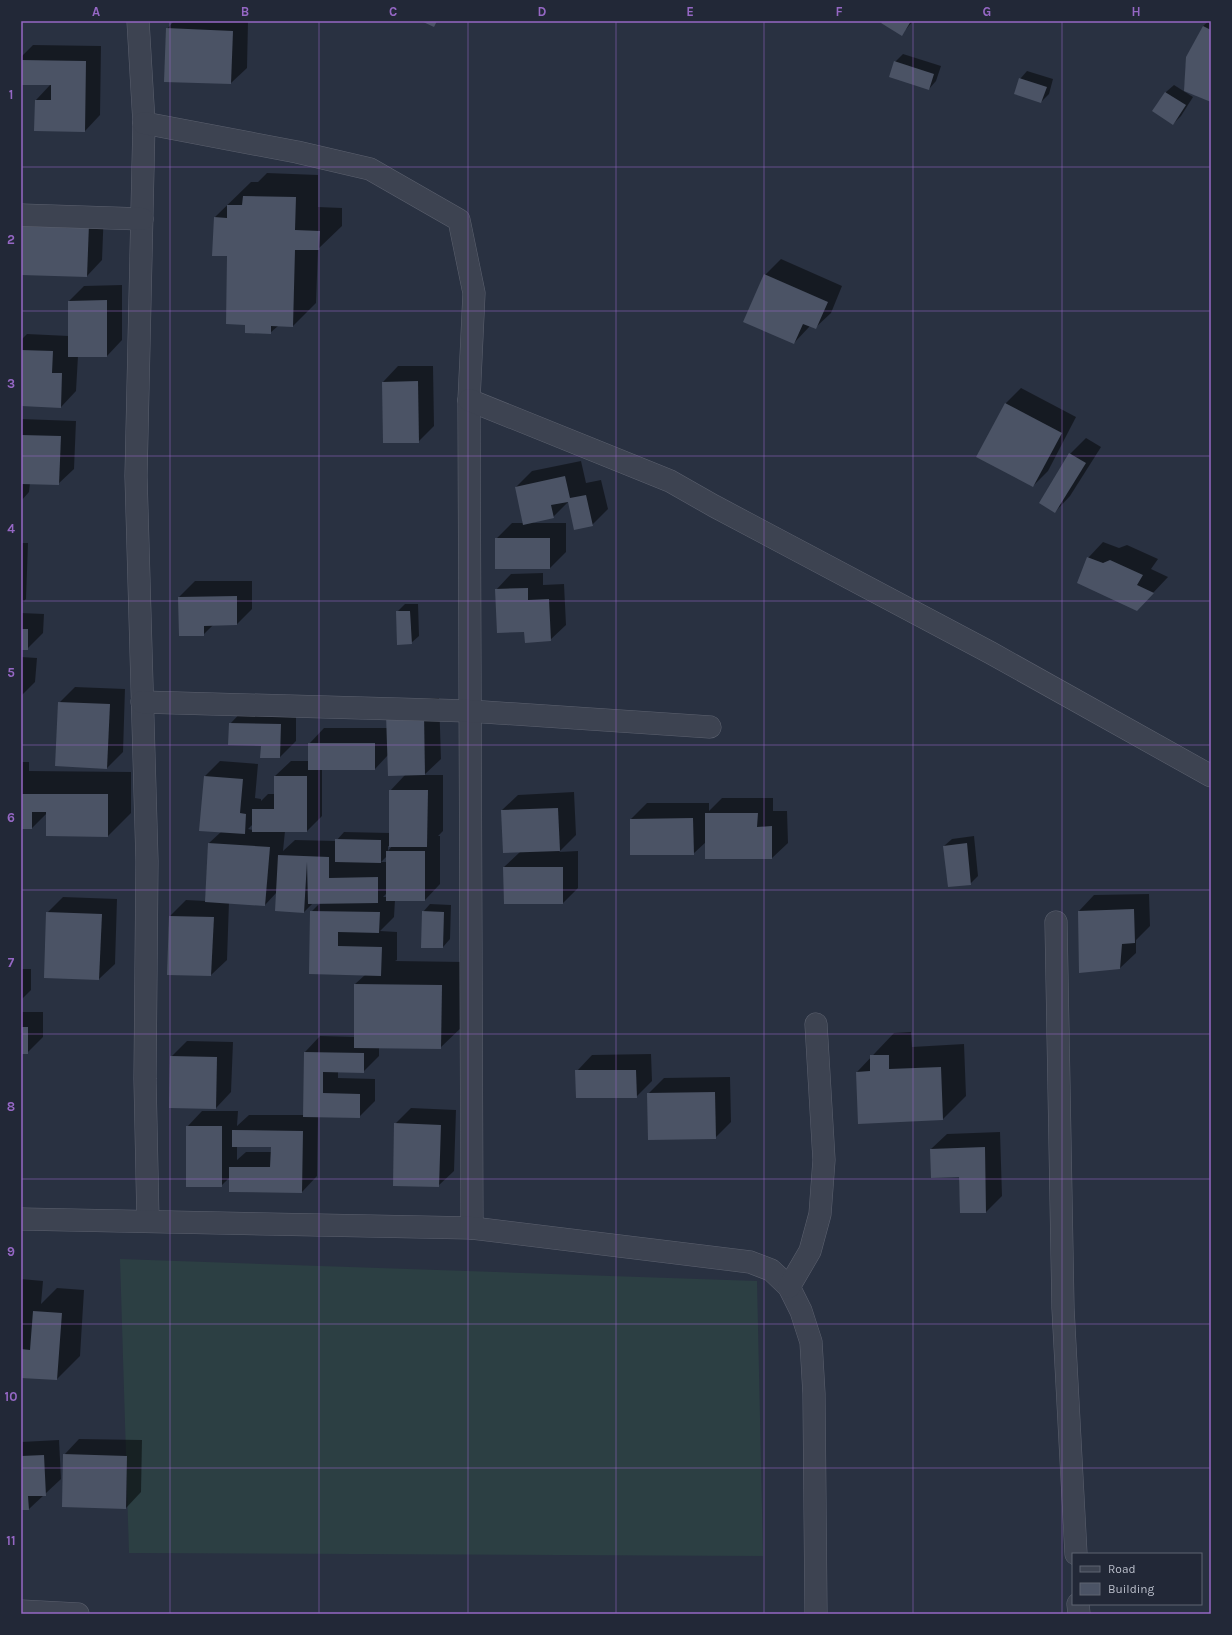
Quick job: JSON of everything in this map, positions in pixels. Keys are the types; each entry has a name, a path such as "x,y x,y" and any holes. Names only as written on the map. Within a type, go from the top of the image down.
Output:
{"street":[{"path":"138,21 144,123 136,476 147,861 145,1079 148,1221"},
{"path":"144,123 297,152 370,169 459,220 474,293 469,400 472,1228"},
{"path":"21,215 142,219"},
{"path":"469,400 670,481 714,506 991,652 1211,776"},
{"path":"142,702 470,711 710,727"},
{"path":"1056,922 1064,1308 1076,1553"},
{"path":"789,1287 810,1251 820,1214 824,1160 816,1024"},
{"path":"21,1219 472,1228 750,1262 771,1270 789,1287 801,1311 811,1342 814,1394 816,1614"},
{"path":"21,1611 78,1614"}],"green space":[{"path":"120,1259 757,1281 763,1556 129,1553"}],"building":[{"path":"421,21 437,21 434,27"},
{"path":"883,21 911,21 902,36 881,23"},
{"path":"1203,26 1211,30 1211,102 1184,91 1186,57"},
{"path":"166,28 233,31 231,84 164,82"},
{"path":"21,60 86,61 85,132 34,131 35,100 51,100 51,85 21,85"},
{"path":"894,61 934,74 929,90 889,77"},
{"path":"1019,78 1047,87 1041,103 1014,94"},
{"path":"1165,92 1186,105 1173,125 1152,111"},
{"path":"243,196 296,197 295,230 320,231 319,250 295,250 293,327 271,326 271,334 245,333 245,325 226,324 227,256 212,256 214,217 227,218 227,205 242,205"},
{"path":"21,223 89,224 87,277 21,275"},
{"path":"764,274 828,302 816,329 803,324 794,344 743,322"},
{"path":"107,300 107,357 68,357 68,301"},
{"path":"21,350 53,351 52,373 62,373 61,408 21,406"},
{"path":"418,381 419,443 383,443 382,382"},
{"path":"1005,403 1062,433 1033,487 976,457"},
{"path":"21,435 61,436 59,485 21,484"},
{"path":"1069,453 1086,463 1055,513 1039,503"},
{"path":"565,476 570,498 586,495 593,526 574,530 568,502 551,505 554,518 523,525 515,487"},
{"path":"495,538 550,538 550,569 495,569"},
{"path":"1087,557 1103,563 1110,560 1143,575 1137,585 1154,593 1137,611 1077,583"},
{"path":"528,588 528,600 549,599 551,641 525,643 524,632 497,633 495,589"},
{"path":"237,596 237,625 204,626 204,636 179,636 178,597"},
{"path":"396,611 410,611 412,644 397,645"},
{"path":"21,629 28,629 28,650 21,650"},
{"path":"58,702 110,704 107,769 55,766"},
{"path":"424,713 425,775 388,776 386,714"},
{"path":"229,723 281,724 280,758 260,758 261,746 228,745"},
{"path":"308,743 375,743 375,770 308,770"},
{"path":"204,776 243,779 240,813 246,814 245,834 199,831"},
{"path":"274,776 307,776 307,832 252,832 252,809 274,809"},
{"path":"389,790 428,790 427,847 389,847"},
{"path":"21,794 108,794 108,837 46,836 46,812 32,812 32,829 21,829"},
{"path":"558,808 560,851 503,853 501,810"},
{"path":"705,813 758,813 757,827 772,826 772,859 705,859"},
{"path":"693,818 694,855 630,855 630,819"},
{"path":"335,839 381,840 381,863 335,862"},
{"path":"208,843 270,847 265,906 205,902"},
{"path":"967,843 971,885 948,887 943,846"},
{"path":"386,851 425,851 425,901 386,901"},
{"path":"278,855 329,857 329,878 378,877 378,903 308,904 307,862 304,913 275,911"},
{"path":"503,867 563,867 563,904 504,904"},
{"path":"1134,909 1135,943 1122,944 1120,969 1079,973 1078,911"},
{"path":"310,911 380,912 379,933 338,932 338,946 382,947 381,976 309,974"},
{"path":"422,911 444,912 443,948 421,948"},
{"path":"46,912 102,914 99,980 44,978"},
{"path":"169,916 214,917 211,976 167,975"},
{"path":"354,984 442,985 441,1049 354,1048"},
{"path":"21,1027 28,1027 28,1054 21,1054"},
{"path":"304,1052 364,1053 364,1073 323,1072 323,1093 360,1094 360,1118 303,1117"},
{"path":"870,1055 889,1055 889,1069 941,1067 943,1120 858,1124 856,1072 870,1071"},
{"path":"170,1056 217,1057 216,1109 169,1108"},
{"path":"575,1070 636,1070 637,1098 576,1098"},
{"path":"715,1092 716,1139 648,1140 647,1093"},
{"path":"394,1123 441,1125 439,1187 393,1186"},
{"path":"186,1126 222,1126 222,1187 186,1187"},
{"path":"232,1130 303,1131 302,1193 229,1192 229,1167 270,1167 271,1147 232,1147"},
{"path":"985,1147 986,1213 960,1213 959,1177 931,1178 930,1149"},
{"path":"33,1311 62,1313 57,1380 21,1378 21,1349 30,1350"},
{"path":"63,1454 127,1456 126,1509 62,1507"},
{"path":"44,1455 46,1496 28,1496 29,1510 21,1510 21,1456"}]}
